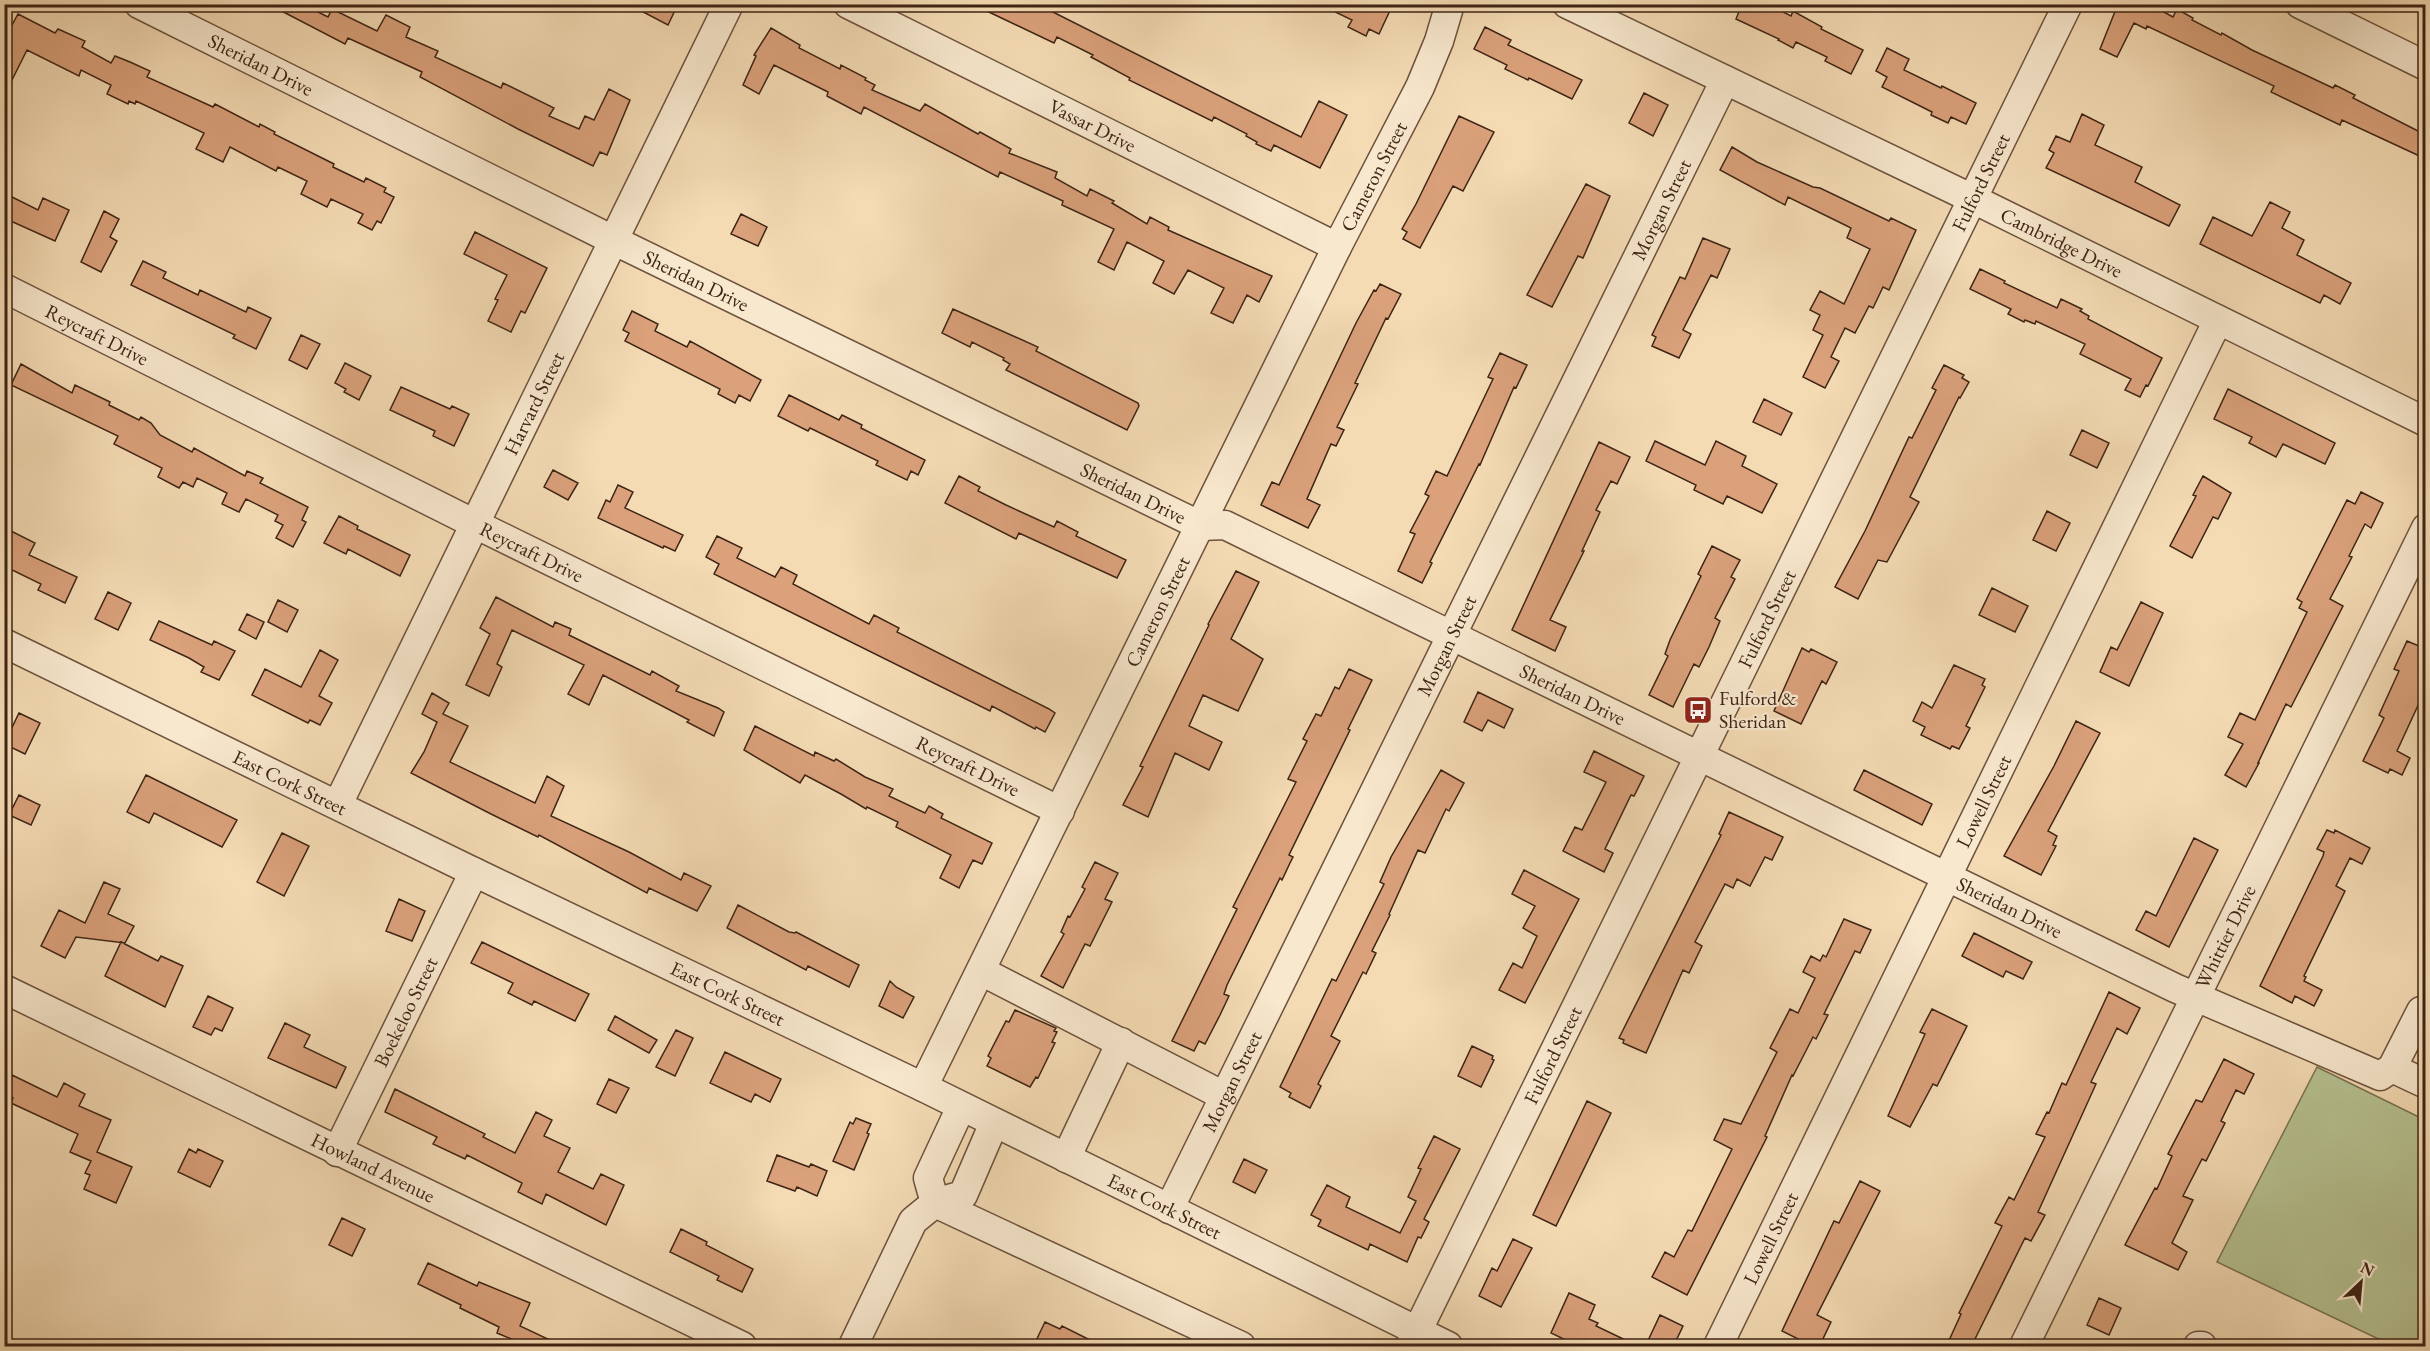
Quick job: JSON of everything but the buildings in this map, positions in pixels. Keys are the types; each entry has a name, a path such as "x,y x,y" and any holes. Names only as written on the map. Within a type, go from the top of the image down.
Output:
{"street":[{"name":"Sheridan Drive","path":"139,4 615,241 1201,526 1225,525 2197,998 2380,1076 2391,1068"},
{"name":"Harvard Street","path":"338,804 729,4"},
{"name":"Vassar Drive","path":"848,4 1337,247"},
{"name":"Cameron Street","path":"923,1087 1337,247 1419,87 1450,4"},
{"name":"Cambridge Drive","path":"1567,4 1973,199 2426,422"},
{"name":"Fulford Street","path":"1414,1339 2068,4"},
{"path":"2300,4 2426,66"},
{"name":"Morgan Street","path":"1169,1209 1725,80"},
{"name":"Reycraft Drive","path":"4,288 475,524 1060,811"},
{"name":"Lowell Street","path":"1718,1347 2218,320"},
{"name":"Whittier Drive","path":"2024,1347 2426,528"},
{"name":"East Cork Street","path":"4,643 923,1087 1169,1209 1414,1339 1448,1347"},
{"name":"Boekeloo Street","path":"337,1152 474,872"},
{"path":"981,970 1224,1096"},
{"name":"Howland Avenue","path":"4,989 742,1347"},
{"path":"2424,1008 2391,1068 2426,1084"},
{"path":"1066,1158 1120,1042"},
{"path":"961,1107 928,1178 935,1203 1241,1347"},
{"path":"853,1347 913,1221 935,1203 963,1195 994,1123"}],"green space":[{"path":"2317,1067 2425,1120 2425,1346 2393,1346 2217,1262"}],"place":[{"name":"Fulford & Sheridan","path":"1698,710"}]}
